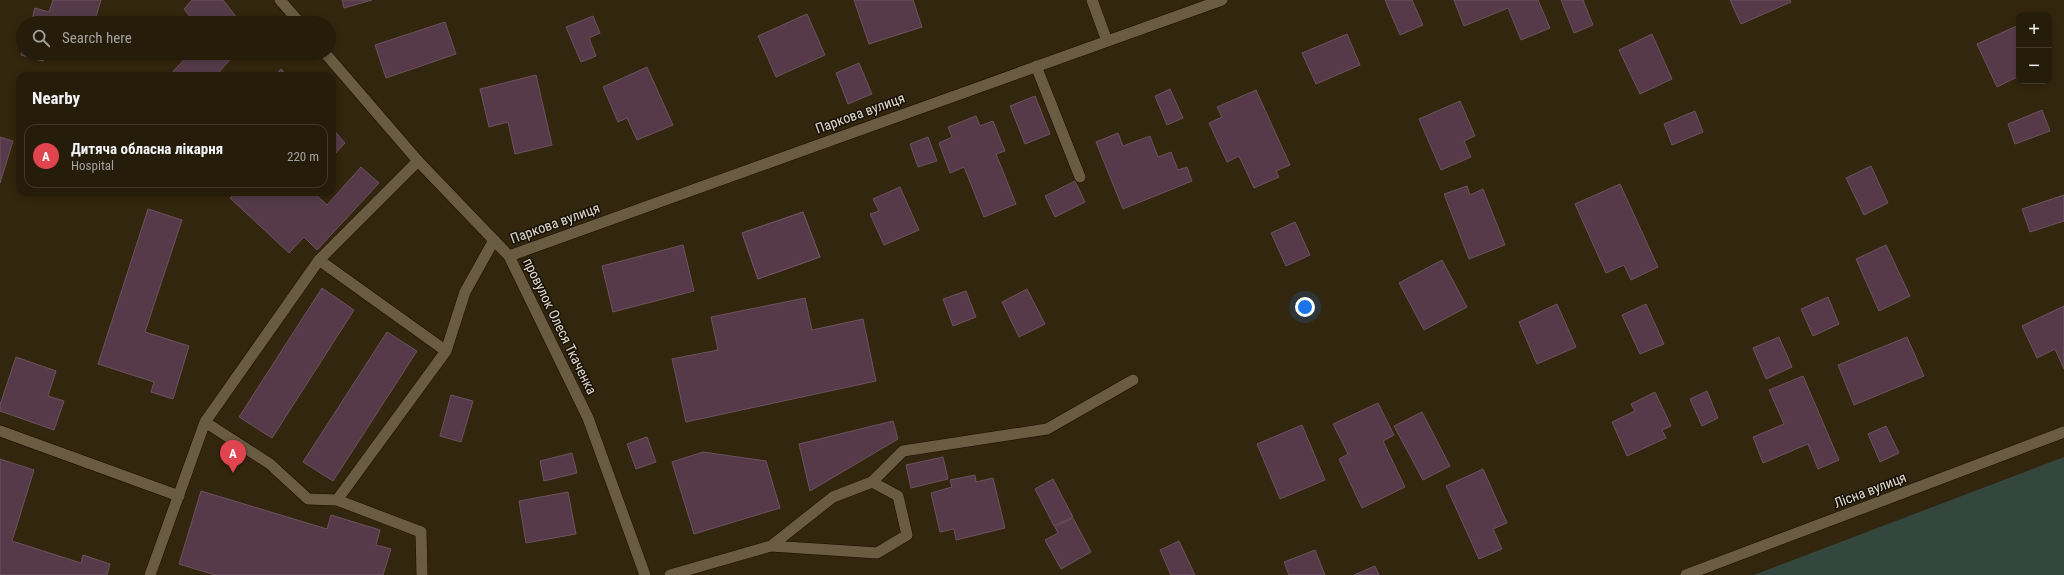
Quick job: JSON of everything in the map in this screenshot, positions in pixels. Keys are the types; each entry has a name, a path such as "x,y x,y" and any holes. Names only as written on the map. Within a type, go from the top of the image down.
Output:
{"street":[{"path":"280,0 294,16"},
{"path":"1092,0 1107,41"},
{"name":"Паркова вулиця","path":"509,256 1222,0"},
{"name":"провулок Олеся Ткаченка","path":"332,60 418,161 509,256 588,418 645,575"},
{"path":"1036,66 1080,177"},
{"path":"150,575 205,422 319,260 418,161"},
{"path":"337,500 446,351 465,292 494,240"},
{"path":"319,260 446,351"},
{"path":"771,546 834,497 872,482 903,451 1047,429 1134,380"},
{"path":"205,422 270,464 308,499 337,500 421,532 422,575"},
{"path":"0,431 179,496"},
{"name":"Лісна вулиця","path":"1686,575 2064,432"},
{"path":"670,575 771,546 877,553 907,535 898,496 872,482"}],"green space":[{"path":"2064,457 2064,575 1754,575"}],"building":[{"path":"53,0 101,0 96,16 33,16 35,8 49,12"},
{"path":"192,0 223,0 236,16 190,16 184,9"},
{"path":"342,0 372,0 344,8"},
{"path":"854,0 913,0 922,27 869,44"},
{"path":"1385,0 1412,0 1423,25 1400,35"},
{"path":"1454,0 1538,0 1550,28 1521,40 1508,8 1464,26"},
{"path":"1561,0 1583,0 1593,25 1574,33"},
{"path":"1730,0 1790,0 1791,2 1741,24"},
{"path":"807,14 825,55 776,77 758,36"},
{"path":"593,16 600,33 589,38 596,56 581,62 566,27"},
{"path":"445,22 456,54 386,78 375,45"},
{"path":"2016,26 2016,78 1997,87 1977,44"},
{"path":"1347,34 1360,65 1316,84 1302,53"},
{"path":"1652,34 1672,79 1640,94 1619,50"},
{"path":"184,60 230,60 219,72 173,72"},
{"path":"859,63 872,94 848,104 836,73"},
{"path":"647,67 673,125 637,140 627,118 618,122 603,87"},
{"path":"536,75 552,145 515,154 508,122 489,127 480,89"},
{"path":"1170,89 1183,118 1167,125 1155,96"},
{"path":"1256,90 1290,165 1276,171 1279,177 1254,188 1239,156 1227,162 1209,123 1222,117 1217,107"},
{"path":"1035,96 1050,134 1025,144 1010,106"},
{"path":"1460,101 1475,136 1464,141 1471,157 1441,170 1419,119"},
{"path":"2042,110 2050,131 2015,144 2008,124"},
{"path":"1695,111 1703,132 1672,145 1664,124"},
{"path":"976,116 980,126 993,121 1005,151 996,154 1016,204 984,217 964,167 950,173 939,143 952,137 948,127"},
{"path":"336,133 345,143 336,153"},
{"path":"1118,133 1123,146 1150,136 1158,157 1171,152 1178,170 1187,167 1192,181 1123,209 1096,142"},
{"path":"0,137 13,141 0,183"},
{"path":"928,137 937,161 918,167 910,144"},
{"path":"1871,166 1888,203 1864,215 1846,178"},
{"path":"361,167 379,183 317,250 304,237 289,253 230,198 232,196 317,196 327,205"},
{"path":"1075,181 1085,202 1055,217 1045,196"},
{"path":"1620,184 1658,267 1631,280 1624,265 1606,273 1575,204"},
{"path":"1467,186 1470,195 1483,189 1505,245 1469,259 1444,194"},
{"path":"900,187 919,230 884,245 870,214 879,211 873,199"},
{"path":"2064,195 2064,221 2030,232 2022,209"},
{"path":"148,209 182,220 145,332 189,346 173,399 151,392 154,382 98,364"},
{"path":"803,212 820,257 758,279 742,233"},
{"path":"803,212 820,257 758,279 742,233"},
{"path":"1295,222 1310,255 1286,266 1271,233"},
{"path":"683,245 694,291 613,312 602,266"},
{"path":"1886,245 1910,296 1879,311 1856,259"},
{"path":"1442,260 1467,307 1424,330 1399,283"},
{"path":"322,288 354,310 272,438 239,417"},
{"path":"1027,289 1045,324 1019,337 1002,302"},
{"path":"966,291 976,317 953,326 943,299"},
{"path":"1828,297 1839,324 1813,336 1801,309"},
{"path":"805,298 812,330 863,319 876,381 686,422 672,359 718,350 711,317"},
{"path":"1557,304 1576,347 1537,364 1519,322"},
{"path":"1646,304 1664,344 1640,354 1622,315"},
{"path":"2064,306 2064,369 2055,349 2037,358 2022,326"},
{"path":"387,332 417,351 333,481 303,462"},
{"path":"1779,337 1792,367 1766,379 1753,348"},
{"path":"1907,337 1924,376 1854,405 1838,365"},
{"path":"16,357 56,371 48,396 64,401 54,430 0,411 0,405"},
{"path":"1803,376 1839,460 1818,469 1808,444 1763,463 1753,437 1784,424 1769,390"},
{"path":"1707,391 1718,418 1702,426 1690,399"},
{"path":"1655,392 1671,426 1662,430 1666,438 1627,456 1612,422 1635,411 1631,404"},
{"path":"451,395 473,401 461,442 440,436"},
{"path":"1378,403 1394,435 1383,441 1405,487 1362,508 1339,459 1348,454 1333,424"},
{"path":"1422,412 1450,466 1423,480 1394,426"},
{"path":"893,421 898,439 810,491 799,444"},
{"path":"1302,425 1325,480 1280,499 1257,444"},
{"path":"1886,426 1899,453 1880,462 1868,434"},
{"path":"647,437 656,462 636,469 627,444"},
{"path":"703,452 766,461 780,508 694,534 672,462"},
{"path":"572,453 577,473 544,481 540,461"},
{"path":"943,457 948,479 911,488 906,465"},
{"path":"0,459 34,470 12,541 81,563 83,555 110,564 107,575 0,575"},
{"path":"1483,469 1507,523 1493,529 1502,549 1479,559 1446,486"},
{"path":"975,475 976,482 993,478 1005,528 956,540 954,529 940,532 931,493 952,487 950,480"},
{"path":"1053,479 1073,517 1054,526 1035,489"},
{"path":"201,491 327,529 331,515 380,530 376,545 391,549 383,575 215,575 179,564"},
{"path":"568,492 576,534 526,543 519,501"},
{"path":"1073,518 1091,552 1061,569 1045,540 1058,533 1055,527"},
{"path":"1179,541 1195,575 1171,575 1160,550"},
{"path":"1315,550 1325,575 1289,575 1284,562"},
{"path":"1375,566 1379,575 1354,575"}],"place":[{"name":"Дитяча обласна лікарня","path":"233,473"}]}
